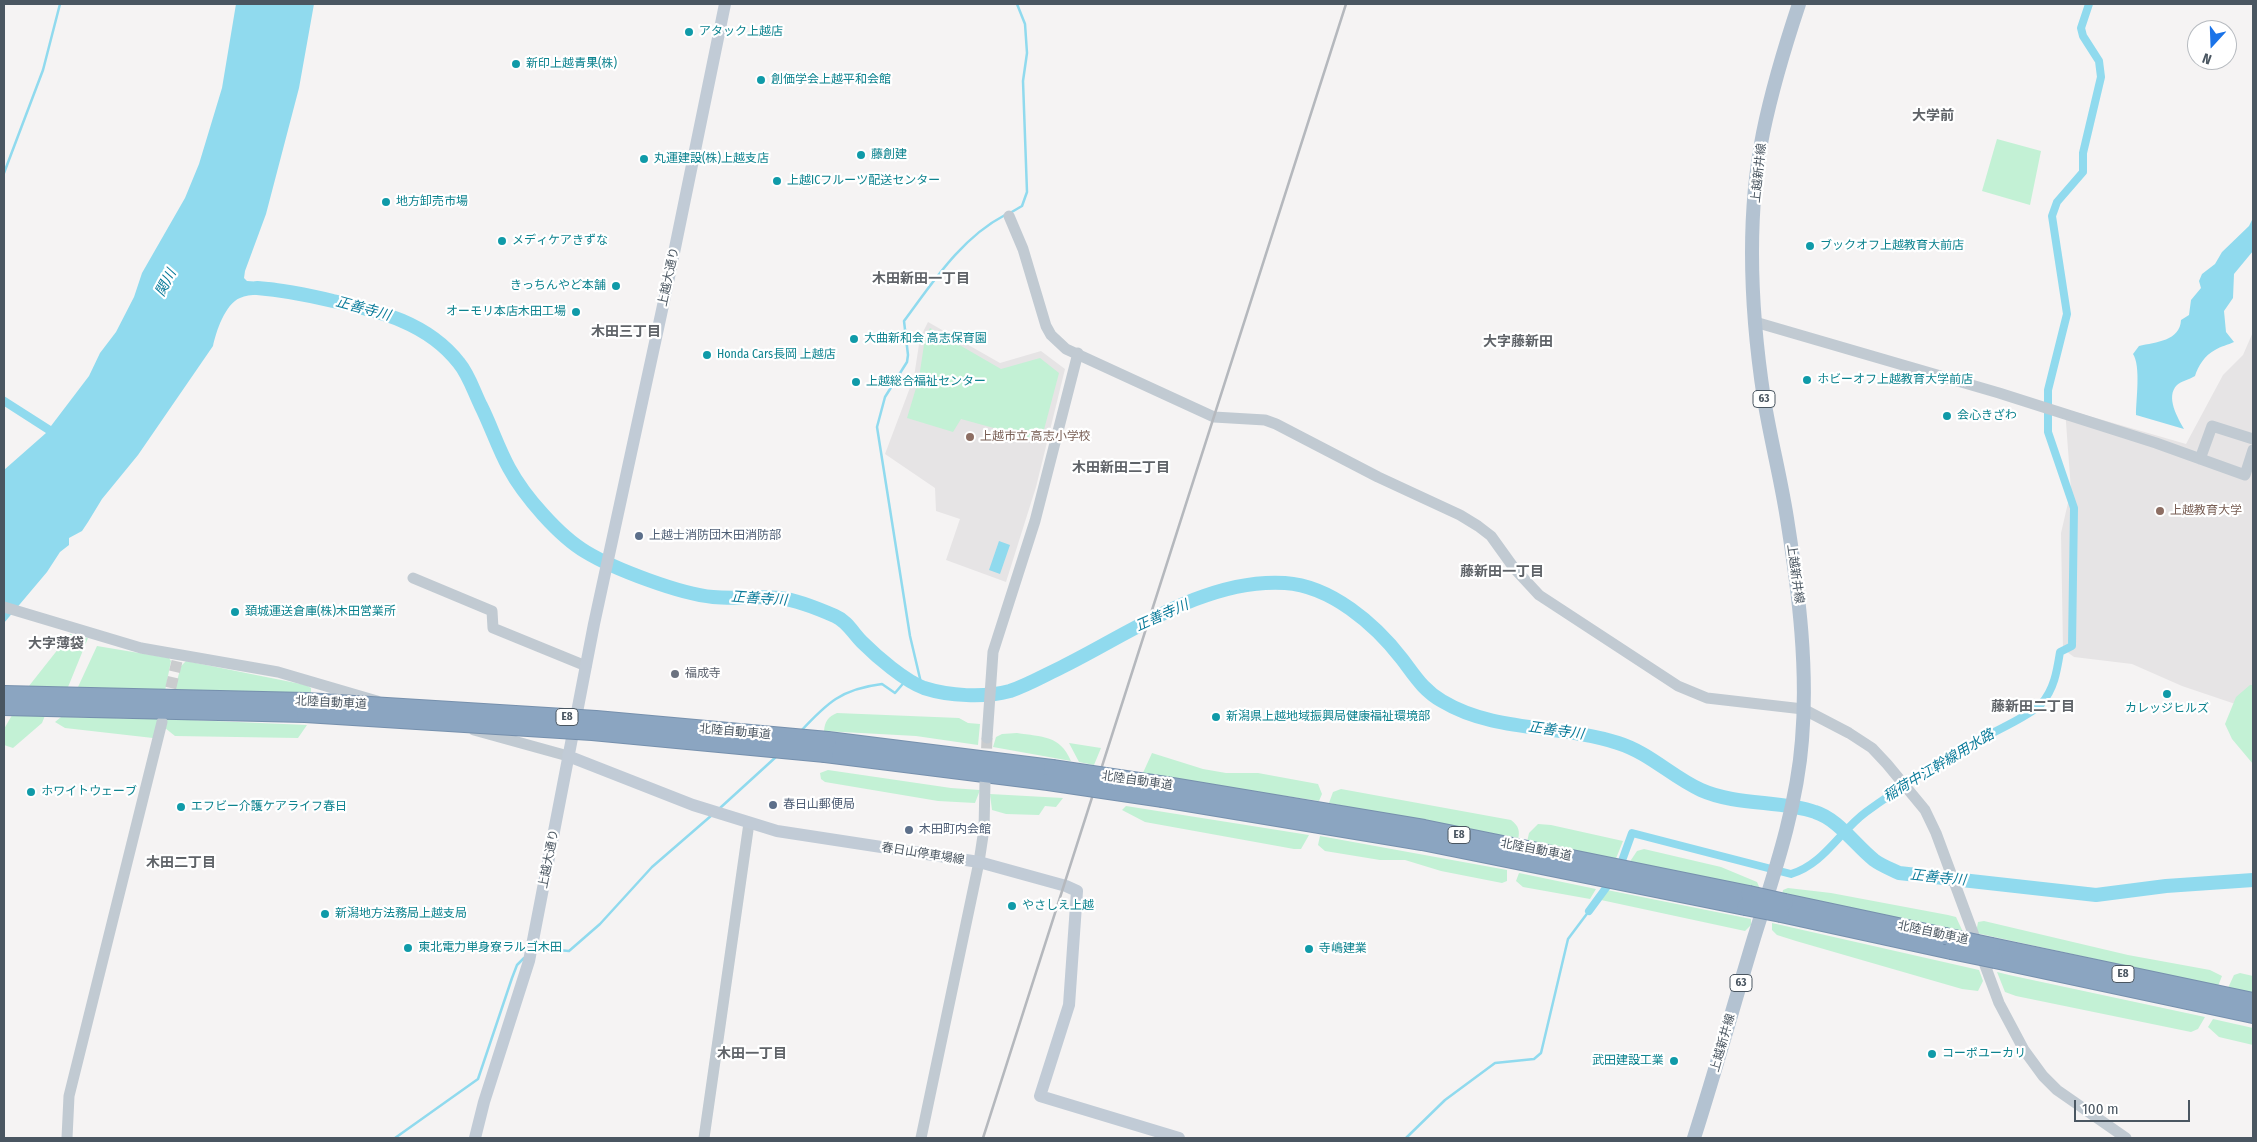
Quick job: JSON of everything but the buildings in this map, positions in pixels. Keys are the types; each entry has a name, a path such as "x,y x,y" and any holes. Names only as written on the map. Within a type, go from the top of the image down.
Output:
{"highway":[{"name":"北陸自動車道","path":"4,694 51,694 305,708 587,718 1050,775 1164,792 1422,842 1783,908 1994,953 2253,1015"},
{"name":"北陸自動車道","path":"4,708 305,708"},
{"name":"北陸自動車道","path":"1994,953 2253,1001"}],"main road":[{"name":"上越大通り","path":"475,1138 484,1102 529,961 604,575 725,4"},
{"name":"上越新井線","path":"1694,1138 1773,877 1793,796 1802,740 1801,618 1788,524 1764,400 1755,322 1753,264 1756,196 1762,135 1779,66 1799,4"},
{"name":"春日山停車場線","path":"568,756 693,805 749,823 796,834 979,862 1066,886 1077,891 1069,1005 1040,1096 1179,1138"}],"street":[{"path":"1009,216 1023,249 1046,326 1057,342 1066,349 1214,417 1265,420 1276,424 1378,477 1460,514 1491,536 1514,568 1539,596 1678,686 1708,698 1802,709 1823,718 1872,748 1925,810 1950,870 1999,1003 2016,1038 2032,1063 2057,1090 2126,1138"},
{"path":"1755,322 1999,393 2245,475 2253,450"},
{"path":"987,738 990,665 1006,605 1035,521 1078,354"},
{"path":"2200,459 2212,426 2253,439"},
{"path":"413,578 492,611 493,628 586,666"},
{"path":"4,607 177,658 278,672 568,756"},
{"path":"67,1138 70,1096 162,722"},
{"path":"921,1138 979,862 984,829 985,782"},
{"path":"704,1138 749,823"}],"shaded area":[{"name":"上越市立 高志小学校","path":"928,322 1000,363 1041,351 1065,369 1036,487 1006,582 946,560 960,519 936,511 935,488 885,454 914,377 920,338"},
{"name":"上越教育大学","path":"2253,332 2253,710 2182,686 2132,664 2074,657 2063,649 2061,533 2071,490 2065,409 2186,444 2223,375 2243,355"}],"green space":[{"path":"1997,139 2041,151 2030,205 1982,191"},
{"path":"930,328 1001,369 1040,358 1059,373 1041,441 961,419 953,432 907,418 919,378 925,338"},
{"path":"70,634 88,638 66,692 25,691"},
{"path":"97,646 169,658 171,661 165,691 118,691 78,687"},
{"path":"186,661 306,685 311,688 311,697 174,692 181,666"},
{"path":"2250,685 2253,685 2253,764 2232,739 2225,724 2236,697"},
{"path":"15,710 46,713 42,723 13,748 4,745 4,729"},
{"path":"837,713 959,718 968,723 980,724 978,745 916,736 824,731 828,720"},
{"path":"61,717 158,719 153,738 65,728 55,722"},
{"path":"167,719 307,725 298,738 175,736 165,728"},
{"path":"1017,733 1042,737 1056,742 1067,752 1071,761 993,747 996,737 1002,734"},
{"path":"1069,743 1101,748 1094,765 1079,762"},
{"path":"1152,753 1203,769 1226,773 1258,773 1318,784 1322,794 1319,801 1142,775"},
{"path":"828,770 951,788 980,790 975,803 938,801 825,782 821,779 820,773"},
{"path":"1341,789 1511,820 1518,829 1518,840 1329,803 1333,792"},
{"path":"990,794 1063,798 1056,807 1045,806 1039,815 1006,814 992,810"},
{"path":"1126,806 1309,835 1301,849 1294,849 1145,822 1122,810"},
{"path":"1538,824 1551,825 1623,841 1615,861 1527,842 1529,833"},
{"path":"1320,836 1507,870 1507,881 1502,883 1441,871 1405,860 1380,860 1325,851 1318,845"},
{"path":"1644,849 1721,867 1757,882 1761,891 1629,863 1637,851"},
{"path":"1519,873 1596,889 1590,899 1523,887 1516,881"},
{"path":"1788,888 1831,893 1956,917 1963,932 1782,896 1783,890"},
{"path":"1607,890 1751,919 1751,925 1745,931 1601,900"},
{"path":"1984,921 2128,955 2210,970 2222,976 2218,986 1976,933 1978,922"},
{"path":"1772,923 1979,970 1983,981 1978,991 1962,989 1777,935 1772,930"},
{"path":"1997,972 2205,1017 2198,1029 2191,1032 2016,996 2005,992"},
{"path":"2240,973 2253,976 2253,993 2228,988 2234,975"},
{"path":"2213,1019 2253,1028 2253,1045 2219,1037 2208,1027"}],"water":[{"name":"関川","path":"236,4 314,4 299,88 266,214 244,278 247,281 277,283 276,296 248,295 235,301 230,306 219,326 213,346 138,455 102,499 82,531 69,538 69,545 60,552 47,572 4,623 4,470 46,433 4,406 4,396 51,426 89,376 100,353 116,332 134,297 142,273 185,198 199,164 222,88"},
{"path":"2253,218 2253,251 2234,274 2233,298 2224,311 2226,332 2234,342 2208,355 2200,365 2195,376 2177,385 2172,395 2174,407 2184,429 2136,415 2137,366 2133,354 2139,346 2159,342 2176,332 2180,327 2181,320 2189,315 2191,300 2201,288 2199,281 2202,274 2215,264 2222,252 2249,226"},
{"path":"999,541 1010,545 1000,574 989,570"}],"waterway":[{"path":"4,173 43,70 60,4"},
{"path":"1010,213 1022,206 1027,192 1023,81 1027,53 1025,24 1017,4"},
{"name":"稲荷中江幹線用水路","path":"1619,869 1632,833 1791,874 1813,863 1866,812 1939,764 2030,713 2041,704 2049,693 2056,673 2060,652 2072,646 2074,508 2048,432 2048,390 2067,314 2052,216 2057,202 2083,172 2083,153 2101,77 2099,61 2083,36 2081,28 2089,4"},
{"path":"922,687 910,636 877,427 885,397 907,362 908,355 904,321 937,276 961,248 989,225 1005,215"},
{"name":"正善寺川","path":"257,288 305,295 385,314 418,328 447,349 466,373 505,460 524,491 554,526 586,552 630,573 683,591 713,597 787,599 835,616 850,627 862,642 883,661 908,680 924,688 944,693 967,695 989,695 1010,691 1030,683 1169,610 1197,598 1226,589 1255,584 1285,583 1319,591 1351,609 1379,633 1430,692 1442,701 1462,711 1506,723 1596,737 1618,743 1630,747 1651,759 1690,785 1715,795 1744,801 1802,808 1815,812 1839,826 1874,860 1899,873 2096,895 2166,886 2253,880"},
{"path":"800,732 827,705 845,694 868,686 882,684 895,693 907,679"},
{"path":"720,808 777,756"},
{"path":"536,948 569,951 600,924 652,867 712,815"},
{"name":"稲荷中江幹線用水路","path":"1589,911 1611,881"},
{"path":"1406,1138 1445,1100 1495,1063 1534,1059 1541,1053 1568,939 1589,911"},
{"path":"395,1138 478,1079 512,978 517,965 524,958"}],"tunnel":[{"path":"167,704 177,661"},
{"path":"986,765 987,738"}],"railway":[{"path":"983,1138 1346,4"}],"place":[{"name":"アタック上越店","path":"689,32"},
{"name":"新印上越青果(株)","path":"516,64"},
{"name":"創価学会上越平和会館","path":"761,80"},
{"name":"藤創建","path":"861,155"},
{"name":"丸運建設(株)上越支店","path":"644,159"},
{"name":"上越ICフルーツ配送センター","path":"777,181"},
{"name":"地方卸売市場","path":"386,202"},
{"name":"メディケアきずな","path":"502,241"},
{"name":"ブックオフ上越教育大前店","path":"1810,246"},
{"name":"きっちんやど本舗","path":"616,286"},
{"name":"オーモリ本店木田工場","path":"576,312"},
{"name":"大曲新和会 高志保育園","path":"854,339"},
{"name":"Honda Cars長岡 上越店","path":"707,355"},
{"name":"ホビーオフ上越教育大学前店","path":"1807,380"},
{"name":"上越総合福祉センター","path":"856,382"},
{"name":"会心きざわ","path":"1947,416"},
{"name":"上越市立 高志小学校","path":"970,437"},
{"name":"上越教育大学","path":"2160,511"},
{"name":"上越士消防団木田消防部","path":"639,536"},
{"name":"頚城運送倉庫(株)木田営業所","path":"235,612"},
{"name":"福成寺","path":"675,674"},
{"name":"カレッジヒルズ","path":"2167,694"},
{"name":"新潟県上越地域振興局健康福祉環境部","path":"1216,717"},
{"name":"ホワイトウェーブ","path":"31,792"},
{"name":"春日山郵便局","path":"773,805"},
{"name":"エフビー介護ケアライフ春日","path":"181,807"},
{"name":"木田町内会館","path":"909,830"},
{"name":"やさしえ上越","path":"1012,906"},
{"name":"新潟地方法務局上越支局","path":"325,914"},
{"name":"東北電力単身寮ラルゴ木田","path":"408,948"},
{"name":"寺嶋建業","path":"1309,949"},
{"name":"コーポユーカリ","path":"1932,1054"},
{"name":"武田建設工業","path":"1674,1061"}],"district":[{"name":"大学前","path":"1933,116"},
{"name":"木田新田一丁目","path":"921,279"},
{"name":"木田三丁目","path":"626,332"},
{"name":"大字藤新田","path":"1518,342"},
{"name":"木田新田二丁目","path":"1121,468"},
{"name":"藤新田一丁目","path":"1502,572"},
{"name":"大字薄袋","path":"56,644"},
{"name":"藤新田二丁目","path":"2033,707"},
{"name":"木田二丁目","path":"181,863"},
{"name":"木田一丁目","path":"752,1054"}]}
